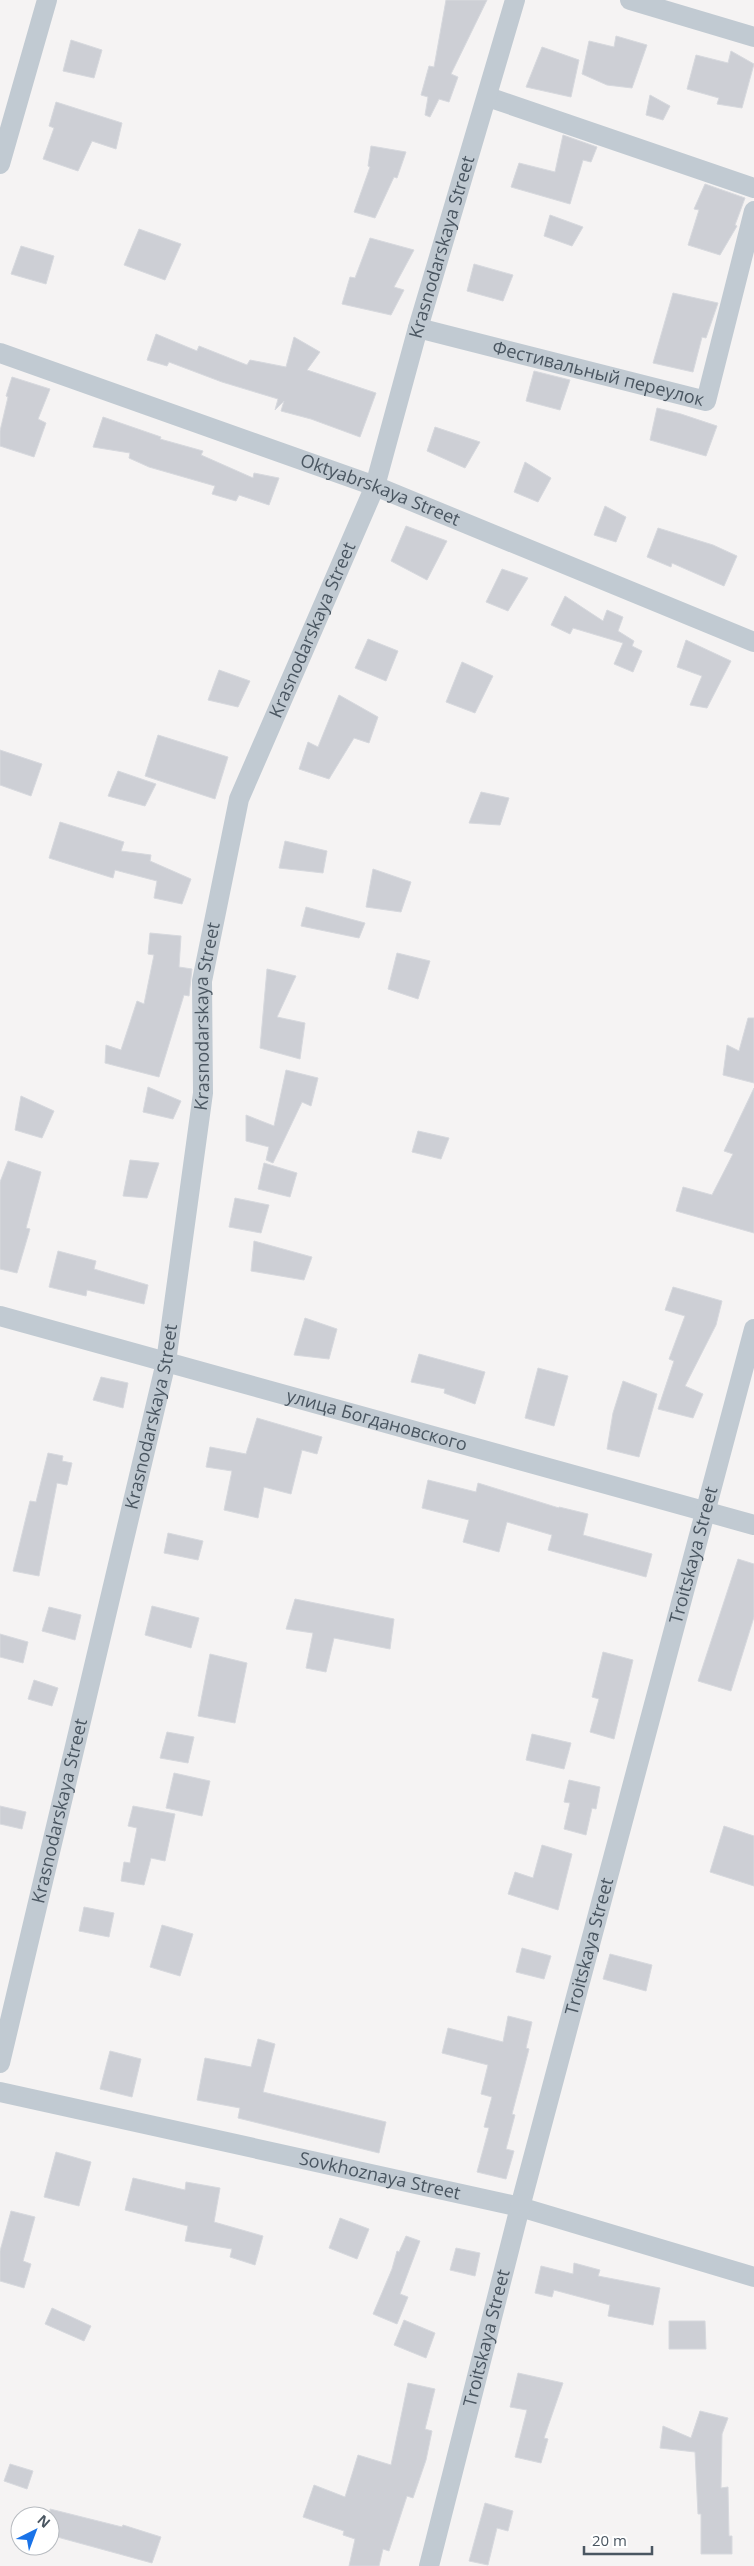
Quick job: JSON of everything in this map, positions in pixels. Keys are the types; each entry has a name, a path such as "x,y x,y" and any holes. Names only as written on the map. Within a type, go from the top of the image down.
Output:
{"street":[{"path":"0,164 47,0"},
{"name":"Krasnodarskaya Street","path":"0,2064 166,1362 203,1093 202,980 239,800 375,486 418,328 488,97 515,0"},
{"path":"630,0 754,37"},
{"path":"488,97 754,188"},
{"name":"Фестивальный переулок","path":"418,328 706,401 754,212"},
{"name":"Oktyabrskaya Street","path":"0,353 375,486 754,642"},
{"name":"улица Богдановского","path":"0,1316 754,1525"},
{"name":"Troitskaya Street","path":"429,2566 520,2207 754,1329"},
{"name":"Sovkhoznaya Street","path":"0,2092 520,2207 754,2277"}],"building":[{"path":"446,0 487,0 451,74 458,77 449,102 439,99 430,117 425,115 428,97 421,95 429,66 434,67"},
{"path":"616,36 647,45 632,88 607,85 582,74 589,41 614,47"},
{"path":"71,40 102,50 94,78 63,71"},
{"path":"542,47 579,60 571,97 526,87"},
{"path":"731,51 754,64 742,108 717,104 719,98 687,89 696,55 728,63"},
{"path":"650,95 670,106 663,120 646,115"},
{"path":"56,102 122,123 116,149 92,141 78,171 43,159 54,128 49,126"},
{"path":"563,135 597,147 591,162 583,160 570,204 511,187 519,163 555,172"},
{"path":"371,146 406,152 397,178 394,177 375,218 354,212 370,167 368,166"},
{"path":"705,184 745,198 735,225 737,226 720,255 688,245 699,210 694,209"},
{"path":"550,215 583,227 572,246 544,236"},
{"path":"139,229 181,244 165,280 124,265"},
{"path":"370,238 414,250 394,287 404,290 391,315 342,304 350,277 355,278"},
{"path":"21,246 54,256 46,284 11,274"},
{"path":"474,264 513,275 503,301 467,291"},
{"path":"673,293 718,303 706,338 702,337 693,372 653,363"},
{"path":"156,334 197,351 199,346 247,365 250,360 286,367 294,337 320,352 307,370 376,393 360,437 311,419 281,411 284,401 275,410 278,399 222,382 169,362 167,366 147,360"},
{"path":"534,371 570,380 560,410 526,401"},
{"path":"12,377 50,389 38,419 46,423 34,457 0,446 0,431 8,397 6,396"},
{"path":"657,408 717,426 706,456 650,440"},
{"path":"103,417 161,437 160,439 203,451 201,455 253,478 254,473 279,478 269,505 239,495 236,501 212,494 215,486 149,467 129,458 130,453 93,447"},
{"path":"435,427 480,442 465,468 427,451"},
{"path":"525,462 551,478 538,502 514,492"},
{"path":"605,506 626,517 616,542 594,535"},
{"path":"406,526 447,541 427,580 391,561"},
{"path":"658,528 713,545 737,556 724,586 672,563 671,567 647,557"},
{"path":"502,569 528,578 508,611 486,602"},
{"path":"565,596 603,621 607,610 623,617 618,631 634,641 632,646 642,651 633,672 614,664 623,643 573,628 570,634 551,625"},
{"path":"368,639 398,651 386,681 355,668"},
{"path":"686,640 731,661 707,708 690,705 702,676 677,667"},
{"path":"462,662 493,676 475,713 446,702"},
{"path":"219,670 250,681 238,707 208,700"},
{"path":"339,695 378,717 369,743 354,738 329,779 299,769 308,742 318,747"},
{"path":"158,735 228,757 215,799 145,776"},
{"path":"0,750 42,764 31,796 0,785"},
{"path":"118,771 156,784 145,806 108,796"},
{"path":"481,792 509,798 500,825 469,823"},
{"path":"60,822 124,842 121,851 151,855 150,861 191,879 182,904 154,898 157,881 115,870 113,878 49,858"},
{"path":"285,841 327,851 323,873 279,868"},
{"path":"373,869 411,882 401,912 366,907"},
{"path":"306,907 365,923 359,938 301,926"},
{"path":"150,933 181,936 179,967 192,969 189,996 184,995 159,1077 105,1063 106,1045 121,1050 137,1001 144,1004 154,955 148,954"},
{"path":"397,953 430,961 418,999 388,989"},
{"path":"267,969 296,976 277,1017 305,1023 300,1059 260,1048"},
{"path":"748,1018 754,1018 754,1083 723,1075 727,1045 739,1051"},
{"path":"286,1070 318,1078 311,1106 302,1102 273,1163 266,1160 269,1147 246,1141 246,1115 274,1126"},
{"path":"148,1087 181,1101 173,1119 143,1112"},
{"path":"754,1088 754,1233 676,1211 683,1187 712,1195 733,1154 724,1151"},
{"path":"21,1096 54,1111 42,1138 15,1130"},
{"path":"418,1131 449,1138 441,1159 412,1152"},
{"path":"130,1160 159,1163 147,1198 123,1196"},
{"path":"8,1161 41,1172 26,1228 30,1229 17,1273 0,1269 0,1182"},
{"path":"264,1163 297,1173 290,1197 258,1189"},
{"path":"235,1198 269,1205 261,1233 229,1227"},
{"path":"254,1241 312,1257 304,1280 251,1271"},
{"path":"58,1251 96,1261 94,1269 148,1285 144,1304 87,1290 86,1296 49,1287"},
{"path":"673,1287 722,1301 716,1325 685,1386 703,1394 693,1418 658,1409 674,1361 669,1359 685,1316 665,1310"},
{"path":"305,1318 337,1329 329,1359 294,1355"},
{"path":"419,1354 485,1372 475,1404 444,1393 445,1389 411,1382"},
{"path":"538,1368 568,1376 554,1426 525,1418"},
{"path":"101,1377 128,1383 123,1408 93,1400"},
{"path":"623,1381 657,1394 639,1457 607,1449 613,1413"},
{"path":"257,1418 322,1437 317,1454 302,1450 291,1494 264,1487 258,1518 224,1510 232,1471 206,1467 210,1447 246,1454"},
{"path":"48,1453 63,1456 62,1461 72,1463 67,1485 57,1483 39,1576 13,1571 30,1501 36,1502"},
{"path":"428,1480 476,1492 478,1483 559,1508 588,1514 583,1535 652,1554 646,1577 548,1550 552,1535 507,1522 499,1552 463,1542 469,1520 422,1508"},
{"path":"168,1533 203,1541 198,1560 164,1553"},
{"path":"738,1559 754,1564 754,1617 731,1691 698,1681"},
{"path":"295,1599 394,1619 390,1649 334,1638 326,1672 306,1668 313,1633 286,1629"},
{"path":"152,1606 199,1618 191,1648 145,1635"},
{"path":"49,1607 81,1615 75,1640 42,1631"},
{"path":"0,1634 28,1642 23,1663 0,1657"},
{"path":"603,1652 633,1660 614,1739 590,1732 599,1699 592,1697"},
{"path":"210,1654 247,1663 235,1723 198,1716"},
{"path":"34,1680 58,1688 52,1706 28,1699"},
{"path":"167,1732 194,1737 188,1763 160,1758"},
{"path":"532,1734 571,1743 564,1769 526,1760"},
{"path":"174,1773 210,1781 202,1816 166,1808"},
{"path":"569,1780 600,1787 596,1809 592,1808 586,1835 564,1829 570,1803 564,1802"},
{"path":"0,1806 26,1812 22,1829 0,1824"},
{"path":"133,1806 175,1814 165,1861 151,1858 144,1885 121,1881 124,1862 130,1863 137,1828 128,1826"},
{"path":"724,1826 754,1836 754,1886 710,1872"},
{"path":"542,1845 572,1854 558,1910 508,1894 515,1872 533,1878"},
{"path":"84,1907 114,1913 109,1937 79,1931"},
{"path":"162,1925 193,1934 180,1976 150,1967"},
{"path":"522,1948 551,1956 544,1979 516,1972"},
{"path":"610,1954 652,1965 646,1991 603,1979"},
{"path":"508,2016 532,2022 526,2048 529,2049 512,2114 515,2115 506,2149 514,2151 506,2179 477,2172 489,2128 484,2127 492,2097 481,2094 488,2065 442,2053 448,2028 503,2042"},
{"path":"258,2039 275,2044 263,2092 386,2122 379,2153 238,2118 240,2108 197,2100 205,2058 251,2067"},
{"path":"110,2051 141,2059 132,2097 100,2089"},
{"path":"56,2152 91,2162 79,2206 44,2197"},
{"path":"133,2178 185,2190 186,2182 220,2188 214,2222 263,2236 255,2265 230,2257 232,2249 185,2241 188,2226 125,2210"},
{"path":"11,2211 35,2217 23,2261 31,2264 24,2288 0,2281 0,2251"},
{"path":"340,2218 369,2229 357,2259 329,2248"},
{"path":"406,2236 420,2241 400,2294 408,2297 397,2324 373,2314 392,2269 397,2251 399,2252"},
{"path":"456,2248 480,2253 475,2276 450,2270"},
{"path":"574,2263 600,2270 598,2276 660,2288 653,2325 608,2316 610,2305 554,2290 552,2297 535,2293 541,2266 573,2274"},
{"path":"52,2308 91,2326 84,2341 45,2324"},
{"path":"404,2320 435,2333 426,2358 394,2345"},
{"path":"669,2321 705,2321 706,2349 669,2349"},
{"path":"518,2373 563,2383 544,2438 548,2439 541,2463 515,2457 527,2410 510,2407"},
{"path":"408,2383 435,2389 425,2429 432,2431 426,2460 413,2498 407,2496 389,2551 383,2549 379,2566 349,2566 355,2539 343,2535 344,2531 303,2517 314,2485 345,2497 358,2455 391,2465"},
{"path":"700,2411 728,2418 722,2434 721,2488 728,2487 729,2536 732,2536 732,2554 701,2554 701,2514 698,2514 695,2452 660,2448 663,2426 691,2438"},
{"path":"10,2464 33,2471 27,2489 4,2481"},
{"path":"485,2503 513,2511 508,2531 497,2528 488,2565 469,2561"},
{"path":"60,2512 122,2527 123,2525 161,2537 152,2563 60,2538"}]}
